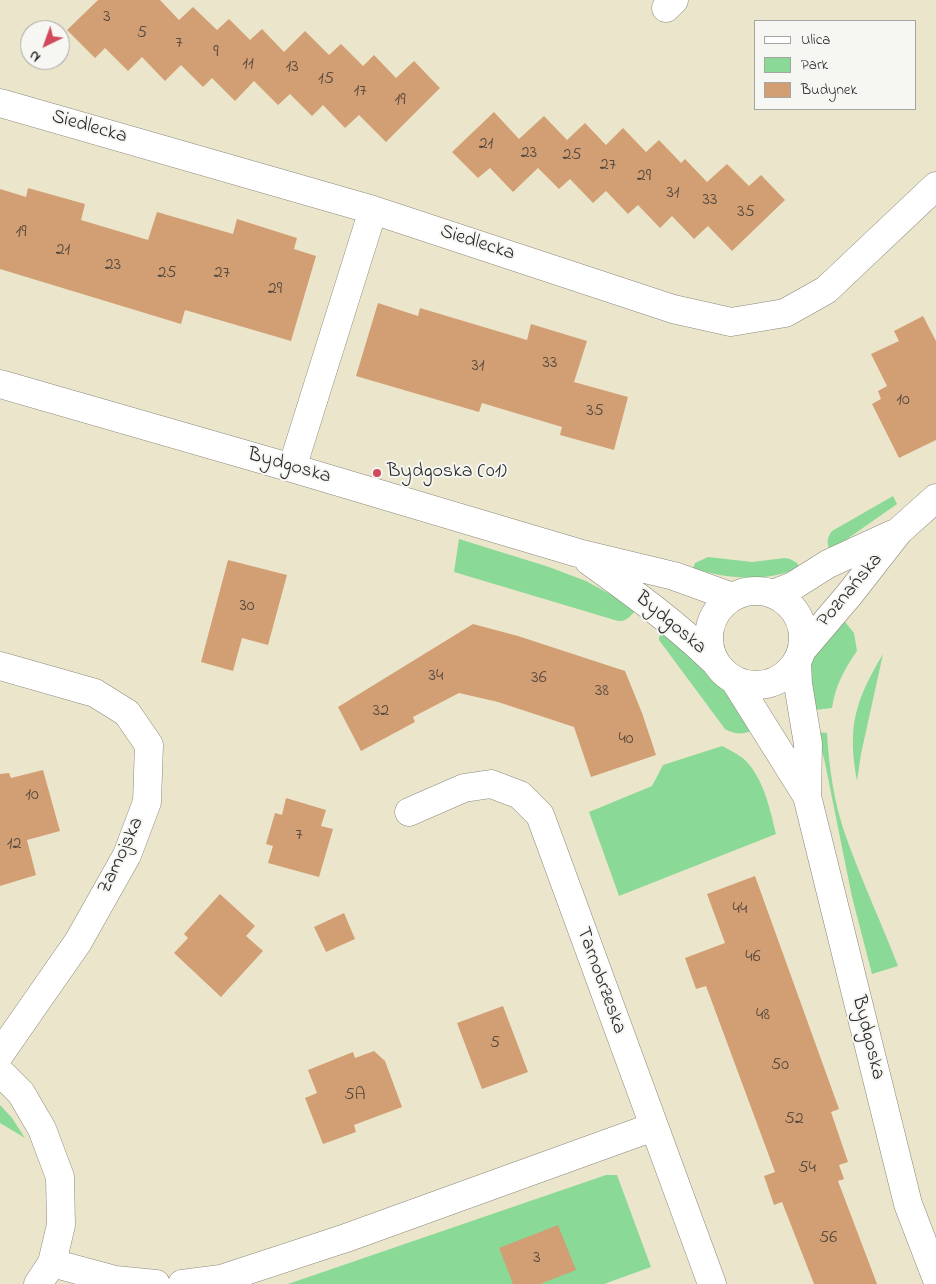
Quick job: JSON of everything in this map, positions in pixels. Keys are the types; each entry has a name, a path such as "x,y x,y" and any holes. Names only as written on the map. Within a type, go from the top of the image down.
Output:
{"street":[{"name":"Siedlecka","path":"0,103 373,210 673,309 731,322 785,313 826,290 928,194"},
{"path":"292,468 373,210"},
{"name":"Bydgoska","path":"0,384 578,553 674,576 732,597"},
{"name":"Poznańska","path":"799,656 899,531 936,498"},
{"name":"Poznańska","path":"773,594 793,586 828,564 899,531"},
{"name":"Bydgoska","path":"578,553 658,611 691,638 713,660"},
{"path":"759,590 773,594 795,611 803,636 799,656 788,673 777,681 764,685 749,685 734,681 722,672 713,660 708,646 708,631 713,616 721,605 732,597 745,592 759,590"},
{"name":"Bydgoska","path":"799,656 798,684 808,744 807,796 908,1204 936,1277"},
{"name":"Zamojska","path":"0,666 95,693 127,713 149,745 147,802 127,855 78,942 0,1054"},
{"name":"Bydgoska","path":"734,681 807,796"},
{"name":"Tarnobrzeska","path":"409,812 464,788 491,784 520,795 540,815 712,1284"},
{"path":"0,1072 21,1093 42,1129 60,1177 61,1225 45,1273 156,1284"},
{"path":"182,1284 221,1279 319,1247 653,1127"}],"green space":[{"path":"893,496 897,504 830,551 828,541 832,531"},
{"path":"459,539 549,567 586,581 637,609 631,616 618,621 454,572"},
{"path":"708,557 752,562 785,558 797,563 800,568 773,576 747,578 720,575 693,568 695,563"},
{"path":"841,617 854,633 857,651 841,678 835,692 832,708 815,710 807,669 811,654"},
{"path":"663,630 702,663 717,680 751,731 738,733 725,729 659,640"},
{"path":"883,654 857,781 854,762 853,729 866,686"},
{"path":"817,732 827,733 829,759 841,822 898,966 872,974 852,897"},
{"path":"722,746 744,759 757,777 766,795 776,834 619,896 589,812 652,786 663,765"},
{"path":"0,1105 12,1118 25,1138 0,1123"},
{"path":"606,1175 617,1175 651,1267 604,1284 288,1284"}],"building":[{"path":"98,0 160,0 179,20 193,7 217,30 229,19 250,40 262,29 284,52 305,31 329,55 341,44 363,66 374,55 396,78 414,61 440,88 386,142 359,115 345,128 323,105 312,116 290,94 278,105 254,81 235,101 212,78 203,87 181,65 165,81 142,57 128,71 105,48 95,58 70,33 70,27"},
{"path":"494,112 519,139 544,116 567,140 585,123 606,145 623,128 646,152 659,140 681,163 685,159 707,182 727,164 749,186 761,175 785,200 732,251 708,226 694,239 672,216 660,228 638,205 628,214 606,191 593,203 570,179 559,189 538,168 513,192 490,168 478,178 452,152"},
{"path":"28,188 85,204 81,220 148,240 157,212 233,234 237,219 297,238 294,249 316,256 291,341 185,310 181,324 0,269 0,189 26,197"},
{"path":"378,303 418,316 420,308 527,340 531,324 587,341 574,382 628,397 614,450 560,435 562,427 482,403 479,412 356,376"},
{"path":"923,316 936,341 936,440 899,458 872,404 881,399 878,391 887,386 871,354 899,341 894,331"},
{"path":"228,560 287,575 268,645 242,638 233,671 201,662"},
{"path":"473,624 518,636 625,671 656,755 591,777 574,727 498,702 459,693 413,717 415,722 361,751 338,707"},
{"path":"43,770 60,831 27,840 36,875 0,886 0,774 9,773 11,778"},
{"path":"286,798 326,810 321,826 333,829 319,877 268,863 273,846 266,844 275,813 282,815"},
{"path":"755,876 839,1109 831,1112 848,1162 839,1165 844,1179 838,1181 877,1284 814,1284 782,1202 774,1205 764,1176 775,1172 706,986 696,989 685,958 725,943 707,894"},
{"path":"220,894 255,926 246,936 263,951 221,997 174,953 188,938 184,934"},
{"path":"344,913 355,939 326,952 314,927"},
{"path":"503,1006 528,1072 482,1089 457,1023"},
{"path":"374,1051 385,1061 402,1107 354,1125 356,1132 323,1144 305,1098 317,1093 308,1070 353,1052 355,1058"},
{"path":"558,1225 576,1270 540,1284 513,1284 499,1248"}],"place":[{"name":"Bydgoska (01)","path":"377,473"}]}
